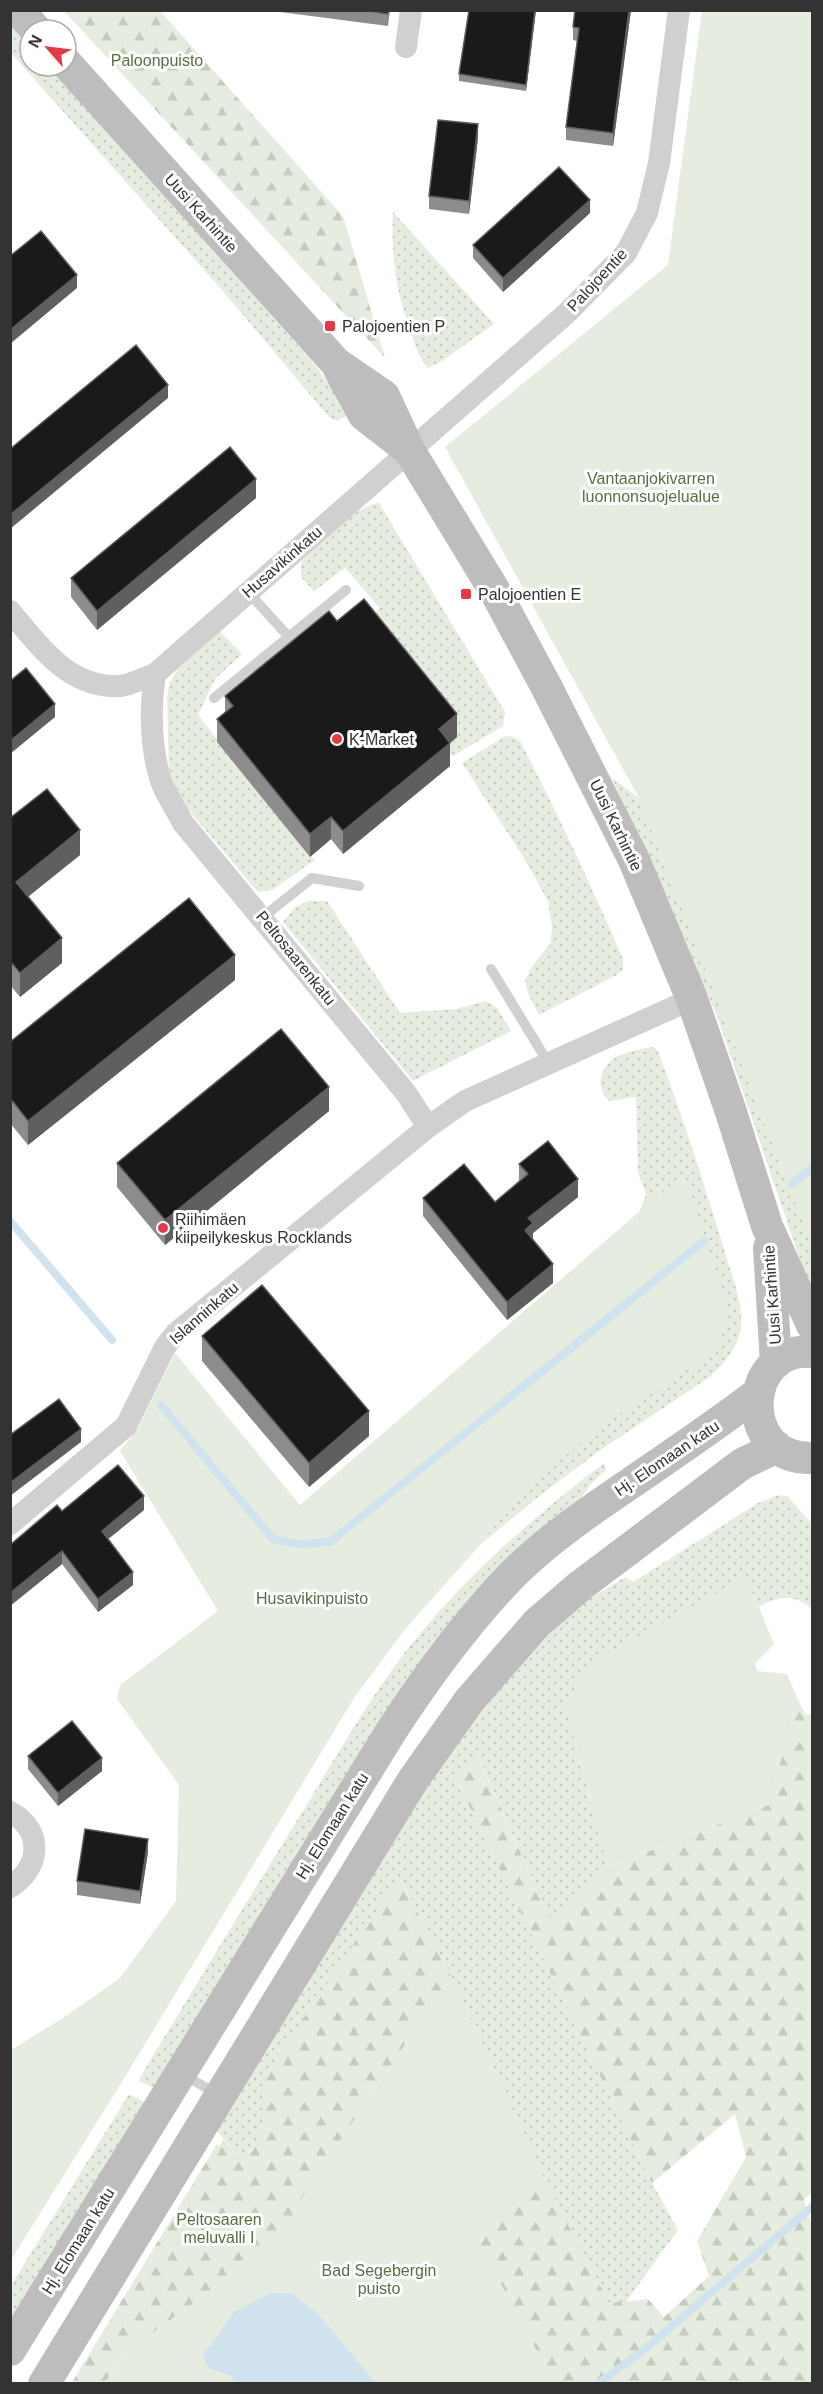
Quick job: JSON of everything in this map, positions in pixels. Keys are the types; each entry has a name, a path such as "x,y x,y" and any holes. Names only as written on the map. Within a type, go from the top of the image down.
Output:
{"street":[{"path":"406,47 411,10"},
{"name":"Palojoentie","path":"409,450 567,313 626,253 646,213 659,163 679,10"},
{"name":"Uusi Karhintie","path":"78,76 336,363 364,415 409,450 496,594 552,696 634,860 692,999 767,1227 813,1325"},
{"name":"Husavikinkatu","path":"155,674 409,450"},
{"path":"10,610 57,664 81,679 111,687 127,685 155,674"},
{"name":"Peltosaarenkatu","path":"155,674 151,705 154,752 162,783 183,822 406,1093 428,1127"},
{"path":"428,1127 465,1101 692,999"},
{"name":"Islanninkatu","path":"10,1524 126,1426 165,1347 176,1334 428,1127"},
{"name":"Uusi Karhintie","path":"767,1227 776,1363"},
{"path":"813,1352 791,1354 776,1363 764,1377 757,1394 756,1409 767,1437 777,1447 790,1454 813,1458"},
{"name":"Hj. Elomaan katu","path":"10,2350 390,1733 427,1676 458,1635 516,1571 576,1521 716,1425 757,1394"},
{"path":"44,2384 413,1780 445,1733 496,1668 537,1623 580,1586 742,1464 777,1447"},
{"path":"10,1812 25,1823 34,1845 30,1869 25,1876 10,1887"}],"lane":[{"path":"214,698 346,590"},
{"path":"248,591 288,636"},
{"path":"263,917 312,878 359,886"},
{"path":"491,969 549,1065"},
{"path":"180,2073 220,2096"}],"green space":[{"name":"Paloonpuisto","path":"64,11 160,11 343,216 385,358 78,26 78,18 70,18"},
{"name":"Vantaanjokivarren luonnonsuojelualue","path":"702,11 812,11 812,1245 639,798 445,447 668,265"},
{"path":"11,22 18,30 18,61 11,53"},
{"path":"33,78 62,78 315,365 350,413 337,421 329,417 222,290"},
{"path":"393,212 494,324 442,361 428,368 416,348 398,289 394,260"},
{"path":"379,503 505,712 503,726 453,756 445,747 457,736 364,622 380,608 345,568 314,591 301,577 301,562 327,536 359,511"},
{"path":"220,631 242,654 215,679 198,715 310,857 315,860 272,890 258,892 187,808 177,792 169,769 167,698 170,682 178,669"},
{"path":"511,736 520,741 534,768 623,959 623,970 615,976 539,1015 528,993 525,980 533,965 550,944 552,928 548,901 524,858 462,763 503,737"},
{"path":"612,778 639,798 812,1245 812,1295 717,1016"},
{"path":"309,901 327,901 400,1013 456,1009 486,1001 497,1008 511,1031 413,1081 283,922 295,907"},
{"path":"653,1047 658,1051 684,1123 735,1286 740,1306 740,1334 726,1360 711,1376 599,1451 480,1545 513,1502 561,1459 527,1309 639,1213 646,1194 638,1173 636,1097 609,1101 602,1091 601,1080 607,1065 616,1057 631,1051"},
{"name":"Husavikinpuisto","path":"684,1173 729,1313 717,1351 596,1429 513,1502 480,1545 406,1628 354,1698 128,2072 11,2260 11,2050 66,2016 120,1978 176,1901 179,1785 117,1699 120,1685 218,1611 120,1451 138,1428 175,1353 300,1505"},
{"path":"604,1463 606,1470 591,1484 573,1509 502,1571 156,2088 138,2081 349,1735 396,1665 430,1622 491,1558"},
{"path":"779,1495 788,1497 812,1524 812,1609 792,1598 773,1600 758,1607 745,1577 566,1708 608,1867 552,1924 478,1756 457,1781 652,2183 678,2230 625,2303 609,2304 547,2184 451,1976 400,1878 263,2078 263,2125 253,2151 236,2153 216,2130 425,1786 506,1677 543,1637 585,1601 625,1577 633,1582 758,1503"},
{"path":"746,1577 774,1644 755,1663 757,1671 787,1674 798,1700 768,1805 608,1867 566,1708 586,1665"},
{"path":"798,1700 806,1715 812,1715 812,2192 804,2200 812,2227 812,2383 554,2383 473,2234 547,2184 609,2303 648,2299 664,2317 709,2276 697,2241 746,2157 735,2114 652,2183 457,1781 477,1755 552,1924 608,1867 768,1805"},
{"name":"Peltosaaren meluvalli I","path":"399,1877 451,1976 297,2205 285,2237 125,2353 105,2383 71,2384 217,2144 219,2146 223,2139 236,2153 253,2151 263,2125 263,2078"},
{"name":"Bad Segebergin puisto","path":"451,1976 547,2184 474,2234 554,2383 105,2384 125,2353 282,2239 297,2205"},
{"path":"129,2094 146,2103 11,2323 10,2287"}],"water":[{"path":"271,2293 293,2294 317,2313 376,2383 235,2383 230,2375 208,2368 203,2355 234,2312"}],"building":[{"path":"364,10 388,10 388,14"},
{"path":"469,10 535,10 526,85 459,74"},
{"path":"575,10 629,10 613,133 566,127 579,28 573,27"},
{"path":"438,120 478,124 469,201 429,196"},
{"path":"559,167 590,200 503,278 473,245"},
{"path":"41,231 77,275 10,330 10,256"},
{"path":"136,345 168,385 10,515 10,449"},
{"path":"230,447 256,479 97,611 71,578"},
{"name":"K-Market","path":"364,599 457,714 439,729 450,743 343,831 331,817 310,834 217,719 233,706 225,696 329,611 337,621"},
{"path":"26,668 55,704 10,741 10,681"},
{"path":"47,789 80,830 16,882 62,938 20,973 10,961 10,818"},
{"path":"189,898 235,955 28,1121 10,1098 10,1042"},
{"path":"281,1029 329,1087 165,1220 117,1163"},
{"path":"548,1141 578,1179 528,1218 533,1223 525,1230 553,1264 507,1302 423,1198 464,1164 495,1202 528,1174 519,1164"},
{"path":"262,1285 369,1411 309,1463 202,1336"},
{"path":"59,1399 81,1429 10,1483 10,1435"},
{"path":"118,1465 144,1496 102,1531 133,1572 98,1599 62,1551 10,1593 10,1545 57,1505 62,1511"},
{"path":"72,1721 102,1758 58,1793 28,1756"},
{"path":"85,1829 148,1839 140,1891 77,1881"}],"waterway":[{"path":"792,1184 812,1168"},
{"path":"10,1221 112,1340"},
{"path":"161,1405 273,1539 298,1544 330,1542 704,1241"},
{"path":"598,2384 645,2349 812,2207"}],"place":[{"name":"Palojoentien P","path":"330,326"},
{"name":"Palojoentien E","path":"466,594"},
{"name":"K-Market","path":"337,739"},
{"name":"Riihimäen kiipeilykeskus Rocklands","path":"163,1228"}]}
